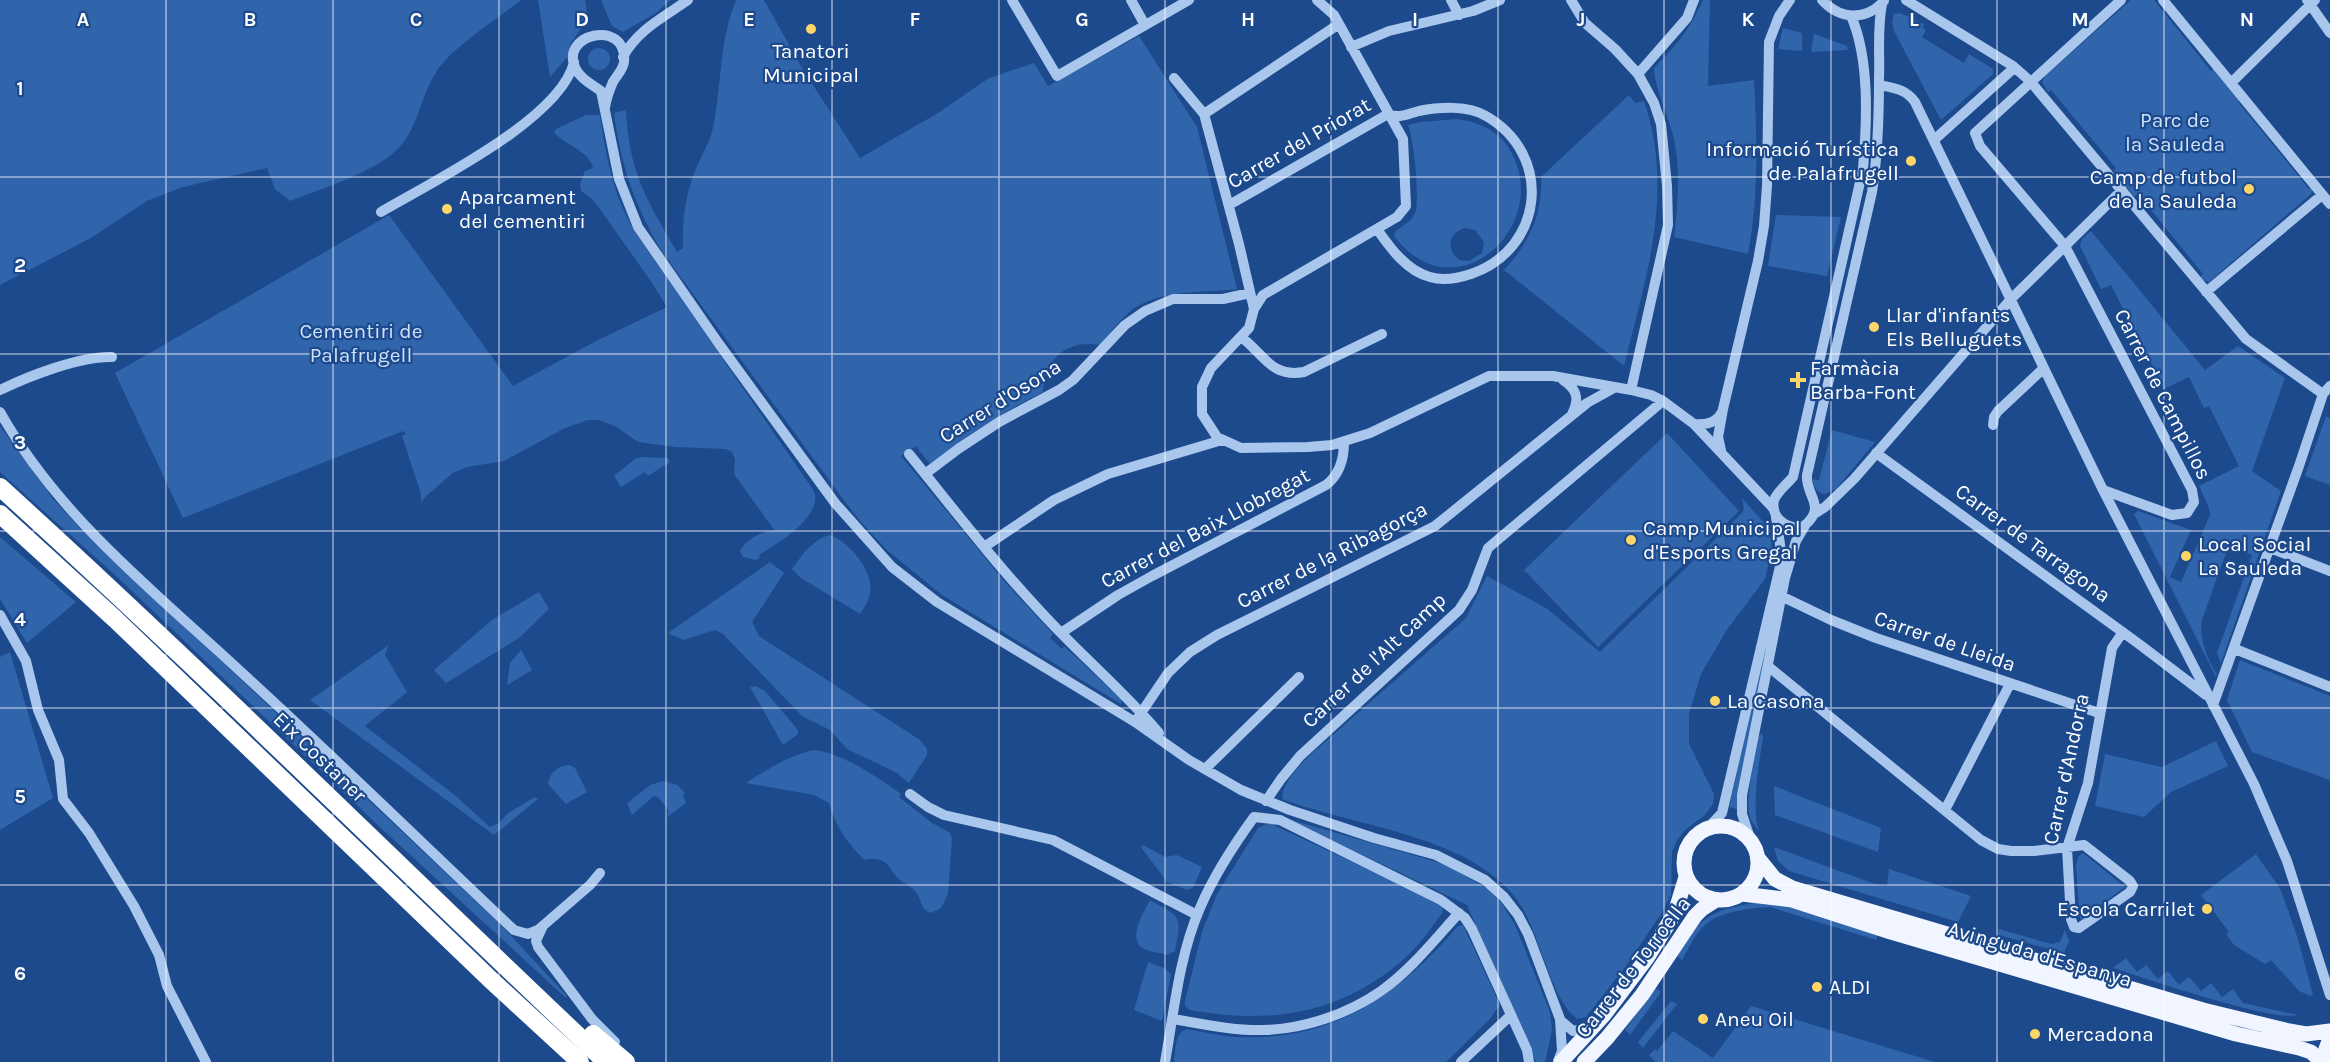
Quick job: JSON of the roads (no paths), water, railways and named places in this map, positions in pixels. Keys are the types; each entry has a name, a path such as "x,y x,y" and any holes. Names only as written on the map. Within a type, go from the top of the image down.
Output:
{"highway":[{"name":"Eix Costaner","path":"0,487 137,612 606,1062"},
{"name":"Eix Costaner","path":"0,514 115,619 492,981 580,1062"},
{"path":"0,521 63,573"},
{"path":"437,902 459,909 563,1009 626,1062"},
{"path":"492,981 500,1000 561,1062"}],"main road":[{"path":"1720,826 1734,828 1751,841 1758,858 1758,870 1754,881 1742,894 1727,900 1716,900 1698,892 1686,877 1684,864 1686,852 1696,836 1707,829 1720,826"},
{"name":"Avinguda d'Espanya","path":"1758,858 1775,879 1791,888 2203,1010 2306,1034 2330,1031"},
{"name":"Carrer de Torroella","path":"1559,1062 1604,1015 1647,958 1675,913 1686,877"},
{"name":"Avinguda d'Espanya","path":"1742,894 1792,900 1891,932 2236,1034 2299,1048 2311,1052 2324,1062"},
{"name":"Carrer de Torroella","path":"1584,1062 1642,995 1695,916 1716,900"},
{"path":"2324,1062 2330,1038"}],"street":[{"path":"623,57 631,42 688,0"},
{"path":"1012,0 1057,76 1189,0"},
{"path":"1131,0 1145,25"},
{"path":"1254,309 1263,295 1377,229 1402,213 1406,206 1403,139 1334,15 1317,0"},
{"path":"1451,0 1459,15"},
{"path":"1351,47 1389,31 1485,8 1500,0"},
{"path":"1571,0 1585,23 1615,49 1638,74 1654,103 1660,124 1667,186 1668,225 1631,390"},
{"path":"1638,74 1687,18 1694,0"},
{"path":"1724,456 1718,437 1764,226 1767,186 1768,42 1779,16 1790,0"},
{"path":"1822,0 1836,11 1851,16 1869,13 1883,2"},
{"path":"1900,0 1910,3 2014,68 2030,81 2206,292 2255,347 2326,390 2215,701"},
{"path":"2065,246 1976,140 1975,133 1980,126 2121,0"},
{"path":"2163,0 2330,204"},
{"path":"1814,514 1815,500 1807,481 1811,453 1876,167 1879,85 1878,29 1883,2"},
{"path":"2231,83 2311,2 2330,33"},
{"path":"1707,829 1722,813 1782,558 1774,500 1793,477 1863,169 1865,143 1861,42 1851,16"},
{"path":"1204,114 1339,24"},
{"path":"381,212 495,146 558,92 568,79 578,44 589,36 598,34 615,40 643,32"},
{"path":"605,108 607,95 614,79 621,71 623,57 621,47 615,40"},
{"path":"574,61 576,70 602,91 619,179 638,226 719,344 835,503 863,536 892,567 937,602 1138,717"},
{"path":"1934,140 2014,68"},
{"path":"1174,78 1204,114 1254,309 1252,322 1211,368 1202,387 1202,414 1209,427 1222,440 1241,448 1314,447 1344,442 1370,433 1489,376 1543,375 1631,390 1663,401 1694,423 1775,511 1782,524 1791,527 1806,524"},
{"path":"558,92 588,81 607,83 614,79"},
{"path":"1879,85 1903,90 1910,94 1915,102 2103,490 2198,675 2215,701 2276,833 2330,995"},
{"path":"1377,229 1385,241 1413,269 1438,279 1460,277 1483,270 1502,256 1525,225 1533,196 1528,167 1518,146 1504,130 1485,115 1462,108 1419,111 1403,116 1388,114"},
{"name":"Carrer del Priorat","path":"1229,205 1388,114"},
{"path":"1751,841 1742,814 1742,795 1781,596 1796,541 1814,514 1825,507 1876,453 2011,299 2122,190"},
{"path":"2206,292 2322,195"},
{"name":"Carrer de Campillos","path":"2065,246 2192,490 2194,502 2187,513 2172,515 2103,490"},
{"name":"Carrer d'Osona","path":"926,474 999,422 1073,380 1125,325 1144,310 1173,299 1223,299 1250,293"},
{"path":"1241,337 1276,369 1295,374 1304,372 1382,334"},
{"path":"0,390 90,358 112,357"},
{"path":"1993,425 1998,411 2044,368"},
{"path":"1560,378 1571,385 1577,396 1576,407 1568,419"},
{"name":"Carrer de la Ribagorça","path":"1138,717 1168,673 1190,652 1217,635 1435,526 1595,397 1615,388"},
{"name":"Carrer de l'Alt Camp","path":"1266,801 1300,756 1459,609 1472,590 1488,548 1663,401"},
{"path":"1694,423 1702,425 1714,421 1723,409"},
{"path":"0,412 26,456 72,514 514,930 528,934 538,930 590,885 600,873"},
{"path":"984,547 1047,505 1108,474 1222,440"},
{"name":"Carrer del Baix Llobregat","path":"1061,633 1152,576 1326,485 1336,474 1342,458 1344,442"},
{"name":"Carrer de Tarragona","path":"1876,453 2215,701"},
{"path":"909,454 984,547 1138,717 1190,759 1266,801 1374,838 1436,855 1485,880 1504,897 1518,915 1528,934 1560,1019 1562,1051 1559,1062"},
{"path":"1754,487 1766,495 1800,486 1812,494"},
{"path":"2270,548 2330,571"},
{"name":"Carrer de Lleida","path":"1781,596 1876,638 2099,713"},
{"path":"0,615 26,661 38,710 59,760 63,799 89,832 134,906 159,955 167,986 206,1062"},
{"name":"Carrer d'Andorra","path":"2067,848 2080,845 2088,847 2130,881 2133,886 2130,892 2083,927 2076,928 2071,919 2067,848 2088,783 2112,648 2123,632"},
{"path":"2235,649 2330,687"},
{"name":"Carrer de Tarragona","path":"2167,664 2195,680 2198,675"},
{"path":"1768,667 1981,840 1998,849 2034,851 2067,848"},
{"path":"1205,769 1299,677"},
{"path":"1945,810 2010,684"},
{"path":"910,794 944,815 1053,840 1197,915"},
{"path":"1165,1062 1183,968 1197,915 1225,859 1254,817 1280,820 1441,900 1459,913 1472,929 1530,1062"},
{"path":"1173,1019 1232,1029 1264,1030 1319,1021 1350,1008 1381,991 1408,967 1459,913"},
{"path":"544,924 536,941 538,947 592,1018 633,1062"},
{"path":"1461,1062 1511,1015"},
{"path":"1560,1019 1568,1029 1580,1031 1589,1028 1604,1015"}],"place":[{"name":"Tanatori Municipal","path":"811,29"},
{"name":"Informació Turística de Palafrugell","path":"1911,161"},
{"name":"Camp de futbol de la Sauleda","path":"2249,189"},
{"name":"Aparcament del cementiri","path":"447,209"},
{"name":"Llar d'infants Els Belluguets","path":"1874,327"},
{"name":"Farmàcia Barba-Font","path":"1798,380"},
{"name":"Camp Municipal d'Esports Gregal","path":"1631,540"},
{"name":"Local Social La Sauleda","path":"2186,556"},
{"name":"La Casona","path":"1715,701"},
{"name":"Escola Carrilet","path":"2207,909"},
{"name":"ALDI","path":"1817,987"},
{"name":"Aneu Oil","path":"1703,1019"},
{"name":"Mercadona","path":"2035,1034"}],"park label":[{"name":"Parc de la Sauleda","path":"2175,132"},
{"name":"Cementiri de Palafrugell","path":"361,343"}]}
